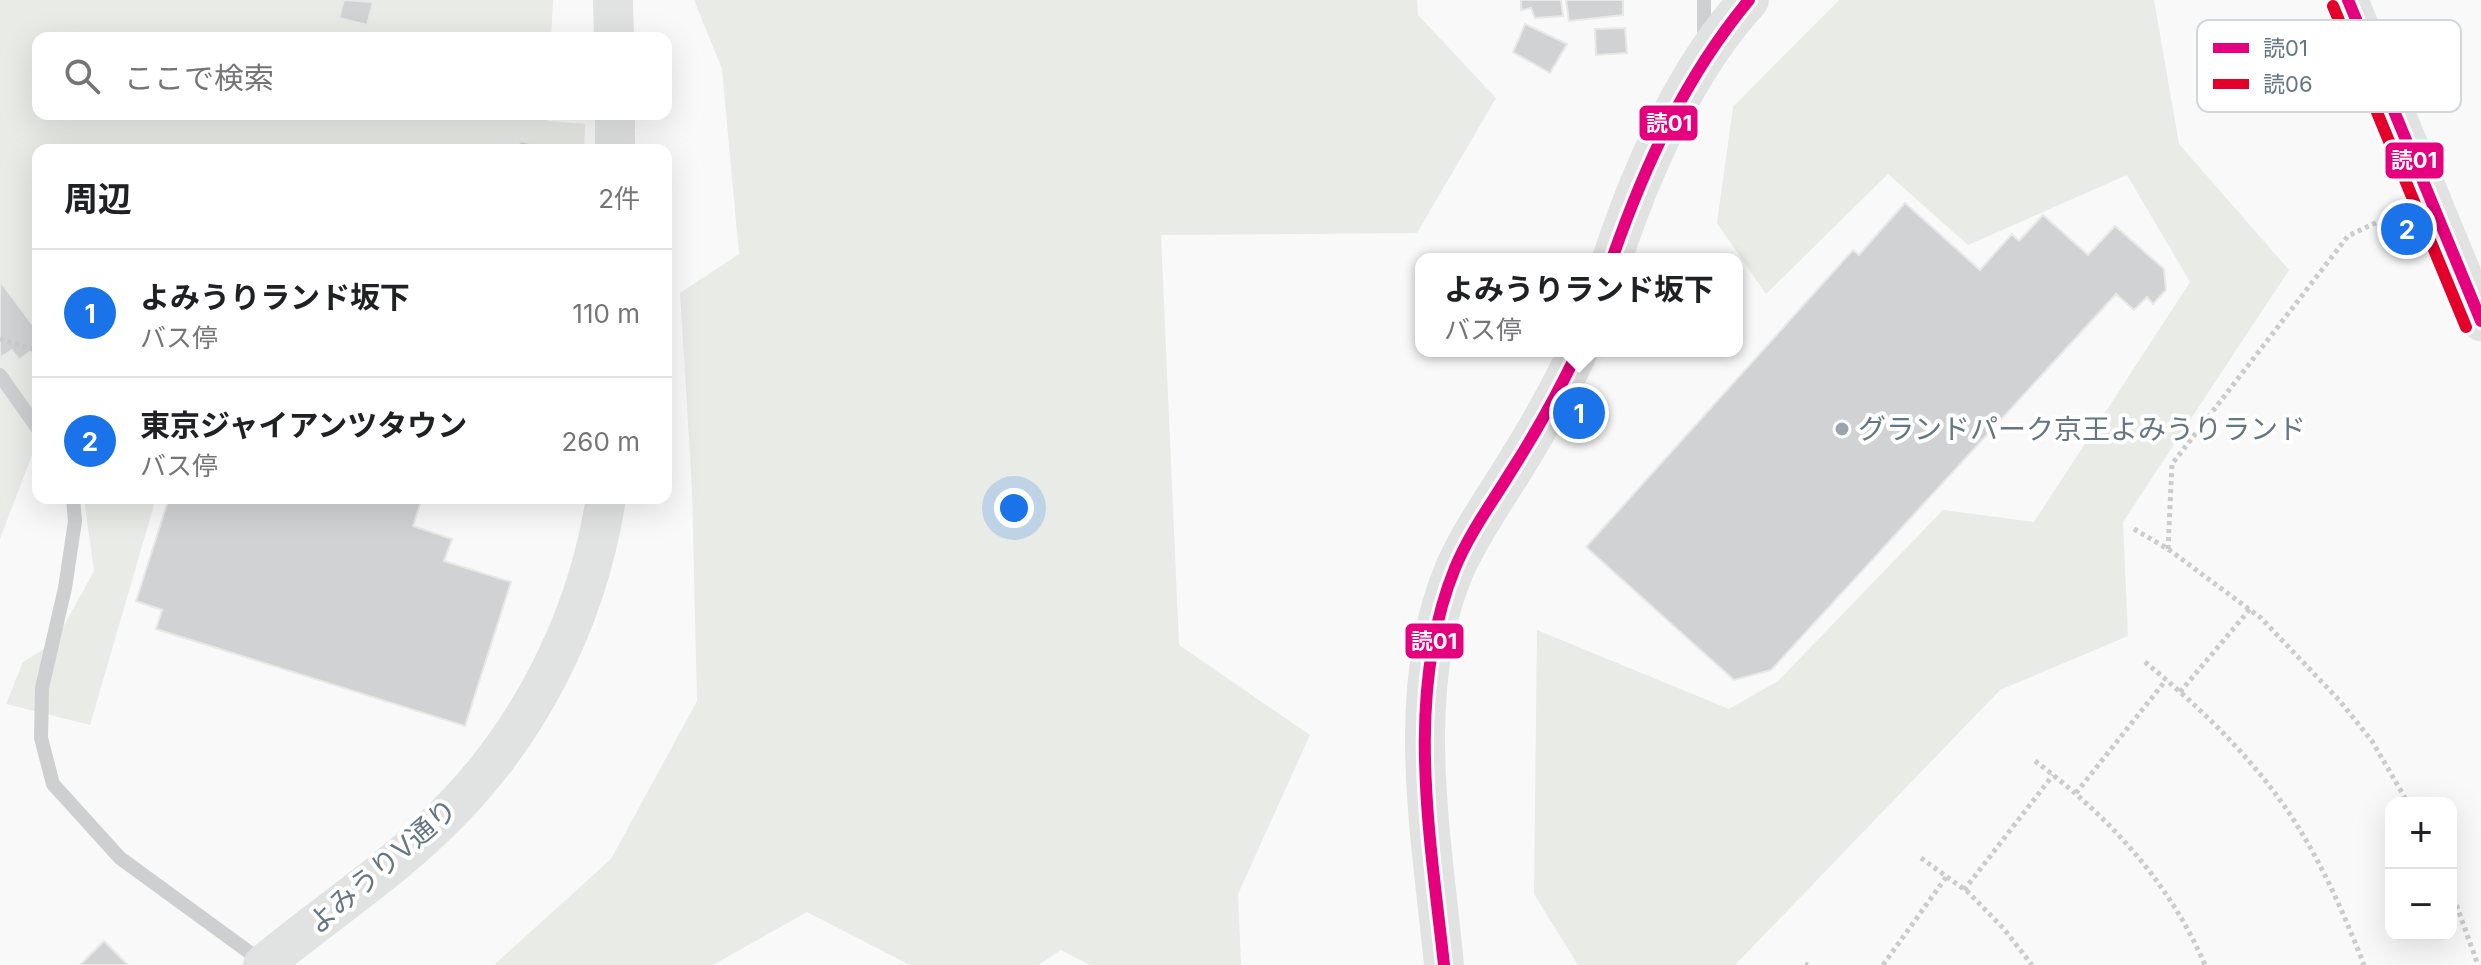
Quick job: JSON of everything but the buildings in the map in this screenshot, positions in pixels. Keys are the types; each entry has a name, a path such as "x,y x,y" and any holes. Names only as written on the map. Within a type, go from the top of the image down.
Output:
{"main road":[{"path":"613,0 614,32"},
{"path":"1614,253 1641,181 1704,56 1749,0"},
{"path":"2348,0 2356,20"},
{"path":"2394,112 2481,321"},
{"path":"615,120 615,144"},
{"path":"1444,965 1426,783 1426,715 1436,620 1456,567 1561,388 1575,357"},
{"name":"よみうりV通り","path":"264,964 433,829 501,750 539,691 576,616 593,563 605,504"}],"lane":[{"path":"1704,0 1704,56"},
{"path":"0,375 32,420"},
{"path":"74,504 75,521 65,588 42,688 41,738 53,784 120,858 264,964"}],"path":[{"path":"2168,549 2172,464 2348,236 2401,211"},
{"path":"0,339 32,349"},
{"path":"2134,529 2168,549 2261,618 2339,700 2372,741 2405,797"},
{"path":"2180,692 2250,609"},
{"path":"2145,662 2229,739 2294,821 2350,928 2364,965"},
{"path":"2076,793 2166,680"},
{"path":"2035,761 2076,793 2137,854 2193,937 2205,965"},
{"path":"1964,890 2053,775"},
{"path":"1921,858 1964,890 2004,929 2032,965"},
{"path":"1883,965 1947,876"},
{"path":"2457,907 2478,965"}],"shaded area":[{"path":"0,0 553,0 551,32 32,32 32,120 548,120 585,124 584,144 32,144 32,455 0,539"},
{"path":"694,0 1417,0 1418,15 1496,98 1417,233 1161,235 1179,645 1310,735 1238,894 1241,965 1090,965 1061,950 1038,965 910,965 807,912 713,965 494,965 611,859 697,701 692,488 680,293 739,254 722,69"},
{"path":"1839,0 2154,0 2179,144 2289,270 2123,522 2128,636 2000,690 1735,965 1578,965 1534,894 1537,630 1729,709 1778,681 1943,510 2034,522 2190,282 2127,175 1968,245 1888,174 1766,294 1743,261 1743,253 1738,253 1717,223 1733,107"},
{"path":"85,504 154,504 90,725 6,704 23,662 55,642 94,571"}],"transit line":[{"name":"読01","path":"1614,253 1653,156 1686,91 1726,29 1749,0"},
{"name":"読01","path":"2348,0 2356,20"},
{"name":"読06","path":"2333,6 2339,20"},
{"name":"読06","path":"2377,112 2466,327"},
{"name":"読01","path":"2394,112 2481,321"},
{"name":"読01","path":"1444,965 1425,765 1425,714 1439,616 1467,543 1537,428 1575,357"}],"place":[{"name":"東京ジャイアンツタウン","path":"2407,229"},
{"name":"よみうりランド坂下","path":"1579,413"},
{"name":"グランドパーク京王よみうりランド","path":"1842,429"}]}
